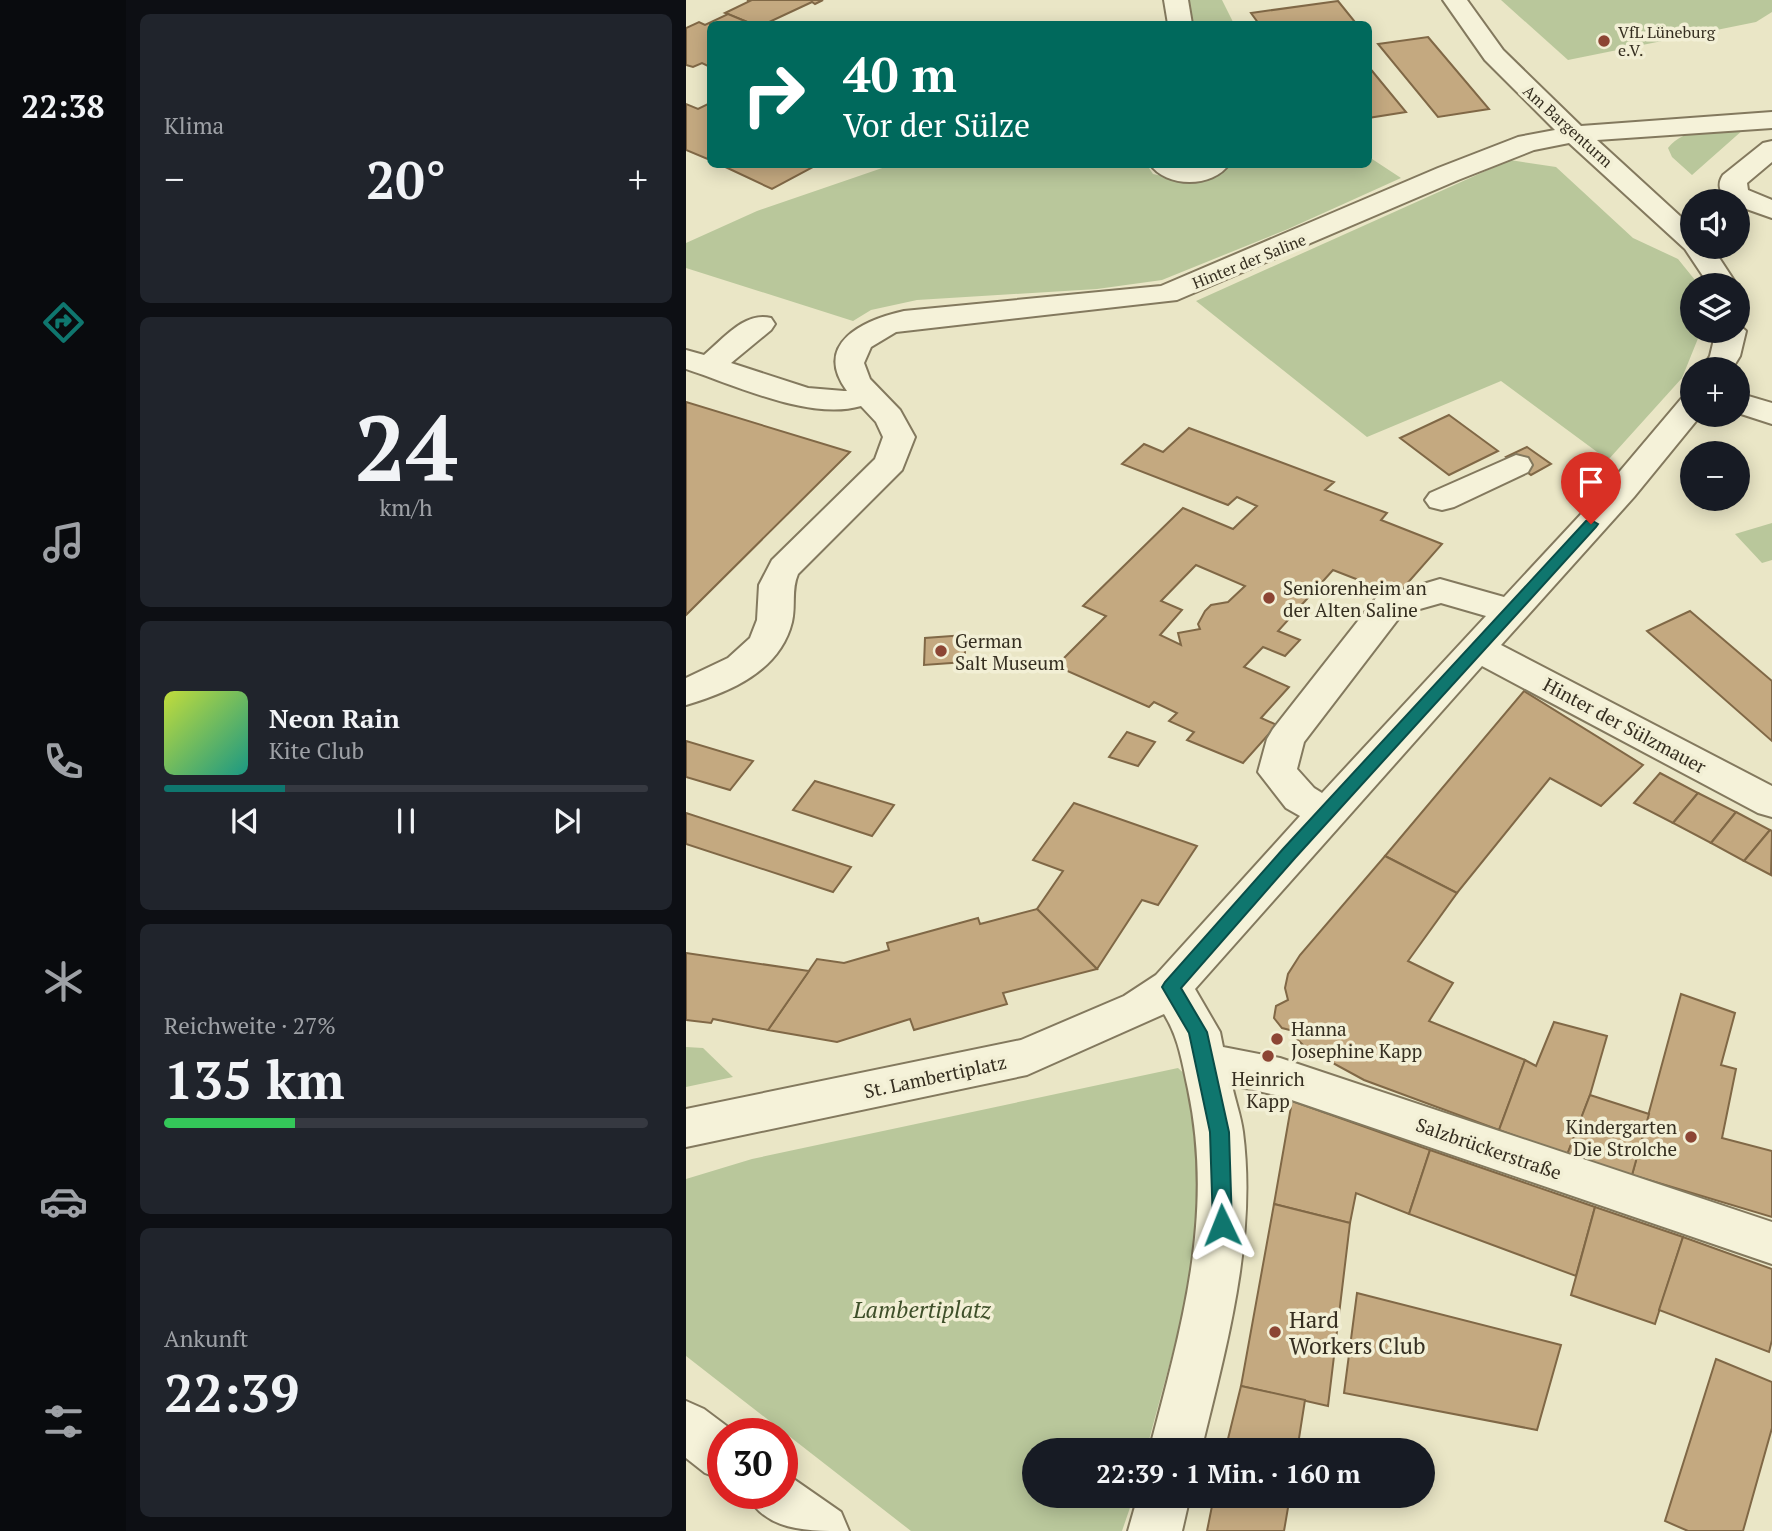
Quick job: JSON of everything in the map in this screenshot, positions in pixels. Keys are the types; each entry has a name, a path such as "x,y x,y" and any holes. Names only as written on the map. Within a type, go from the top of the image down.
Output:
{"street":[{"path":"1176,0 1180,21"},
{"name":"Am Bargenturm","path":"1455,0 1494,55 1680,231"},
{"name":"Hinter der Saline","path":"686,692 742,666 764,647 775,620 774,586 784,568 890,463 899,437 890,418 866,395 849,368 850,355 869,333 884,324 1167,294 1318,232 1448,174 1527,144 1576,134 1770,123"},
{"path":"1772,149 1733,181 1732,189 1738,197 1772,210"},
{"path":"1168,168 1185,174 1206,172 1211,168"},
{"path":"697,362 760,324"},
{"path":"697,362 804,397 845,401 866,395"},
{"path":"1750,406 1772,414"},
{"name":"St. Lambertiplatz","path":"686,1128 1027,1057 1139,1008 1171,987 1326,813 1622,490 1680,420"},
{"path":"1442,500 1517,465"},
{"path":"1326,813 1300,797 1277,772 1286,739 1389,606 1440,591 1480,600 1510,613"},
{"name":"Hinter der Sülzmauer","path":"1478,648 1772,803"},
{"path":"1171,987 1198,1032 1220,1132 1222,1225 1209,1316 1178,1438"},
{"name":"Salzbrückerstraße","path":"1205,1063 1247,1068 1280,1077 1772,1243"},
{"path":"686,1426 707,1442"},
{"path":"1155,1531 1161,1508"},
{"path":"793,1509 822,1531"}],"green space":[{"path":"1187,0 1222,0 1232,21 1191,21"},
{"name":"VfL Lüneburg e.V.","path":"1501,0 1772,0 1772,12 1756,22 1568,60"},
{"path":"1744,129 1692,175 1672,157 1668,148 1683,136 1693,133"},
{"path":"1372,159 1401,178 1288,229 1162,280 1097,289 917,300 871,310 853,321 686,268 686,243 757,211 882,168 1149,168 1153,174 1192,182 1222,174 1225,168 1372,168"},
{"path":"1510,160 1556,167 1633,238 1678,259 1689,273 1680,273 1680,343 1696,343 1690,357 1680,357 1680,380 1608,460 1501,381 1367,437 1196,301"},
{"path":"1772,523 1772,560 1762,563 1735,534"},
{"path":"686,1047 703,1048 733,1077 686,1087"},
{"name":"Lambertiplatz","path":"1178,1068 1198,1086 1209,1218 1150,1438 1022,1438 1022,1508 1130,1508 1122,1531 911,1531 798,1443 798,1418 766,1418 686,1356 686,1179 752,1159"}],"building":[{"path":"747,0 823,0 815,4 812,2 771,21 745,21 725,13 750,1"},
{"path":"1338,1 1354,21 1257,21 1251,13"},
{"path":"728,14 745,21 713,21"},
{"path":"699,22 707,24 707,66 702,63 693,67 686,65 686,28"},
{"path":"1428,37 1489,109 1438,117 1378,44"},
{"path":"1372,71 1406,112 1372,117"},
{"path":"686,104 698,109 707,104 707,159 686,150"},
{"path":"727,168 811,168 772,189"},
{"path":"686,402 850,452 686,615"},
{"path":"1449,415 1498,451 1449,475 1400,438"},
{"name":"Seniorenheim an der Alten Saline","path":"1189,428 1334,482 1325,490 1387,513 1381,520 1442,544 1397,595 1333,570 1278,631 1300,640 1285,656 1263,647 1244,667 1289,687 1261,718 1277,725 1243,763 1187,740 1194,732 1169,721 1177,713 1154,702 1149,707 1056,666 1106,616 1083,606 1183,508 1233,529 1257,506 1237,497 1228,505 1122,464 1144,444 1163,452","holes":["1196,565 1245,586 1228,602 1211,605 1198,624 1200,629 1178,633 1181,645 1160,635 1182,610 1161,601"]},
{"path":"1527,447 1551,464 1531,475 1506,457"},
{"path":"1690,611 1772,681 1772,741 1647,631"},
{"path":"965,635 965,662 924,665 925,638"},
{"path":"1524,691 1643,765 1601,806 1550,778 1457,893 1385,856"},
{"path":"1127,732 1155,742 1138,766 1109,757"},
{"path":"686,741 753,761 730,790 686,777"},
{"path":"1660,773 1698,793 1673,823 1634,803"},
{"path":"815,781 894,805 872,836 793,810"},
{"path":"1698,793 1736,812 1711,843 1673,823"},
{"path":"1074,803 1197,846 1158,905 1142,900 1097,969 1037,909 1063,871 1033,860"},
{"path":"1736,812 1770,830 1744,861 1711,843"},
{"path":"686,813 851,867 833,892 686,844"},
{"path":"1770,830 1772,831 1771,875 1744,861"},
{"path":"1385,856 1457,893 1408,961 1453,983 1429,1021 1525,1060 1499,1130 1364,1080 1307,1049 1296,1038 1294,1031 1282,1028 1274,1018 1276,1006 1288,1000 1285,988 1288,974 1300,955"},
{"path":"1037,909 1097,969 1003,993 1007,1004 914,1030 910,1019 837,1042 768,1030 817,959 844,963 889,950 887,943 978,918 980,924"},
{"path":"686,953 809,971 768,1030 713,1019 711,1023 686,1020"},
{"path":"1681,994 1735,1013 1721,1065 1736,1069 1722,1138 1772,1151 1772,1217 1632,1175"},
{"path":"1554,1022 1607,1036 1590,1095 1567,1155 1499,1130 1525,1060 1536,1066"},
{"path":"1590,1095 1649,1114 1632,1175 1567,1155"},
{"path":"1292,1101 1430,1150 1409,1214 1356,1193 1350,1223 1274,1204"},
{"path":"1430,1150 1595,1207 1576,1276 1409,1214"},
{"path":"1274,1204 1350,1223 1328,1406 1241,1386"},
{"path":"1595,1207 1683,1237 1655,1324 1571,1295"},
{"path":"1683,1237 1772,1269 1772,1340 1769,1352 1659,1310"},
{"path":"1357,1293 1561,1345 1537,1430 1344,1393"},
{"path":"1716,1359 1772,1382 1772,1428 1743,1531 1688,1531 1665,1521"},
{"path":"1241,1386 1305,1400 1299,1438 1228,1438"},
{"path":"1212,1508 1288,1508 1284,1531 1207,1531"}],"place":[{"name":"VfL Lüneburg e.V.","path":"1604,41"},
{"name":"Seniorenheim an der Alten Saline","path":"1269,598"},
{"name":"German Salt Museum","path":"941,651"},
{"name":"Hanna Josephine Kapp","path":"1277,1039"},
{"name":"Heinrich Kapp","path":"1268,1056"},
{"name":"Kindergarten Die Strolche","path":"1691,1137"},
{"name":"Hard Workers Club","path":"1275,1332"}],"route":[{"path":"1222,1225 1220,1132 1198,1032 1171,987 1591,524"}]}
